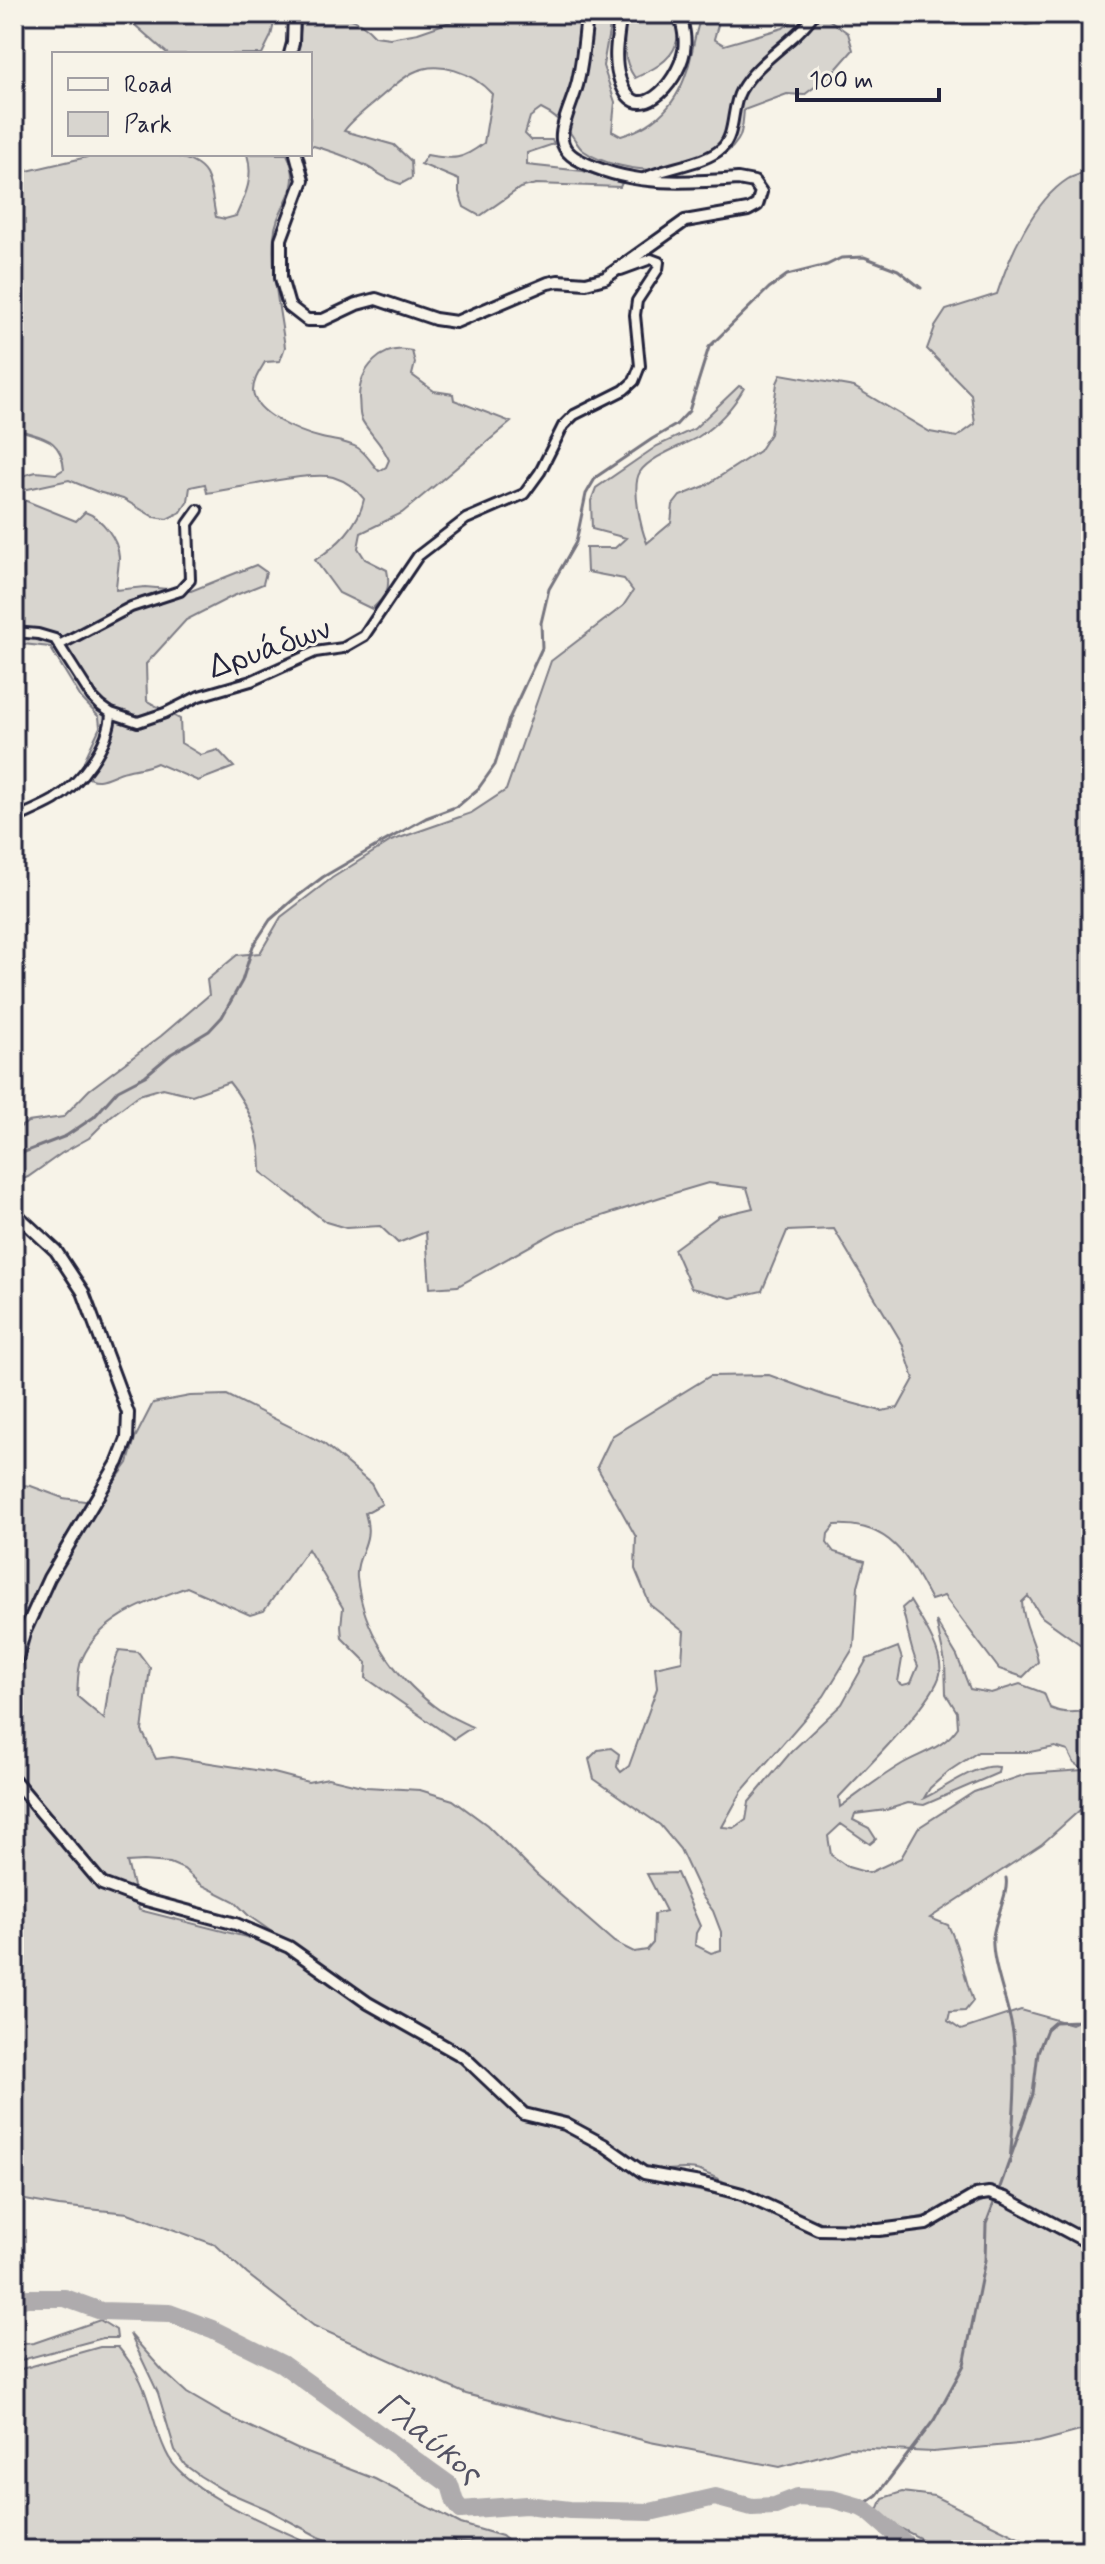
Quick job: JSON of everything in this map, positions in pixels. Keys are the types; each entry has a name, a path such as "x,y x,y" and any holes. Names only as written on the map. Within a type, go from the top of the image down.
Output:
{"street":[{"path":"291,52 294,14"},
{"path":"297,156 303,180 281,239 281,278 289,306 307,320 323,320 376,299 435,319 456,322 548,283 596,281 619,270 685,221 748,210 757,205 761,192 754,182 738,179 637,181 586,164 568,152 562,143 562,134 578,84 587,14"},
{"path":"621,14 616,63 619,77 628,96 640,102 657,98 680,66 685,38 680,14"},
{"path":"637,181 715,153 724,146 735,104 746,81 814,14"},
{"name":"Δρυάδων","path":"111,713 129,720 144,721 199,696 251,681 315,652 343,648 364,636 418,556 466,519 524,494 540,472 563,426 574,415 624,390 634,381 640,366 635,315 637,301 658,269 659,262 651,259 619,270"},
{"path":"59,645 131,607 180,591 190,580 188,524 198,510"},
{"path":"14,632 48,636 59,645 92,697 111,713 102,743 76,781 53,801 14,819"},
{"path":"14,1212 56,1251 83,1292 128,1413 127,1439 118,1462 49,1578 24,1633 14,1669"},
{"path":"14,1780 102,1884 142,1899 236,1924 289,1947 368,2003 464,2057 524,2114 565,2124 604,2145 644,2173 742,2194 818,2229 879,2230 926,2224 976,2195 989,2193 1005,2198 1091,2244"}],"green space":[{"path":"130,14 276,14 263,52 166,52 127,18"},
{"path":"473,14 612,14 603,66 615,102 612,131 621,136 659,116 676,96 687,71 703,14 713,14 718,25 714,39 724,45 783,28 801,14 821,14 848,33 853,50 832,74 804,95 787,94 744,110 740,137 726,153 708,163 688,168 642,169 619,166 600,159 582,150 563,124 541,109 530,117 525,134 531,140 552,140 554,144 527,153 527,165 583,171 622,183 620,187 536,184 520,188 480,216 464,207 459,180 421,164 427,155 457,157 470,153 484,143 492,94 465,74 444,68 422,69 402,79 344,131 394,145 411,161 412,178 401,184 390,180 348,158 312,146 312,52 296,52 302,15 346,17 375,36 390,38 418,33"},
{"path":"626,14 689,14 670,56 635,78 625,55"},
{"path":"1005,14 1075,14 1026,25"},
{"path":"91,156 173,156 198,165 206,174 216,217 225,219 236,216 246,193 250,170 247,156 288,156 292,167 292,187 276,224 273,250 285,347 280,361 265,362 255,379 253,391 261,407 302,432 354,446 379,471 386,467 389,460 361,418 360,387 374,361 391,351 401,350 412,351 415,363 412,375 434,391 453,394 454,400 511,422 402,513 361,533 358,548 365,559 387,570 386,592 372,609 339,593 315,560 346,534 357,518 364,499 350,485 333,477 290,478 207,493 205,484 190,487 188,501 181,512 167,519 154,517 123,499 69,480 14,492 14,478 36,472 56,474 64,469 62,458 53,444 40,436 14,428 14,174"},
{"path":"1091,170 1091,372 1083,399 1091,405 1091,1509 1084,1529 1091,1533 1091,1652 1042,1617 1028,1596 1022,1602 1023,1611 1038,1662 1023,1677 999,1669 944,1596 931,1600 895,1545 870,1529 835,1525 828,1534 827,1543 834,1552 865,1561 858,1586 854,1647 824,1696 742,1791 722,1827 734,1828 746,1820 749,1802 791,1752 842,1704 867,1659 898,1647 902,1659 898,1682 903,1685 911,1683 918,1666 902,1608 910,1601 935,1646 940,1674 911,1719 839,1797 840,1807 894,1769 940,1745 958,1727 957,1712 946,1694 945,1662 936,1621 957,1656 970,1689 991,1693 1020,1684 1044,1693 1050,1708 1066,1712 1091,1712 1091,1800 1042,1844 930,1918 948,1925 973,2001 965,2011 950,2012 948,2021 961,2030 1021,2010 1071,2024 1091,2015 1091,2428 1039,2442 933,2452 849,2448 780,2467 650,2442 466,2394 314,2326 247,2274 216,2245 128,2213 14,2198 14,1484 31,1486 63,1498 99,1503 128,1463 135,1438 153,1403 190,1396 227,1395 323,1443 371,1484 382,1504 365,1513 368,1533 357,1569 360,1597 373,1633 393,1666 419,1694 443,1712 472,1727 454,1739 366,1678 367,1663 342,1638 343,1608 308,1549 264,1611 250,1615 187,1587 127,1613 90,1644 79,1667 77,1696 104,1719 110,1677 119,1650 138,1652 150,1668 142,1731 156,1759 172,1757 274,1773 308,1782 328,1778 366,1787 420,1790 453,1800 487,1825 536,1874 614,1942 634,1952 647,1950 653,1943 654,1914 666,1911 647,1874 677,1873 700,1926 695,1945 711,1953 721,1950 721,1932 680,1849 660,1825 594,1779 589,1759 598,1750 611,1748 619,1754 617,1767 621,1772 629,1766 657,1688 655,1667 682,1661 684,1632 650,1605 635,1569 636,1537 597,1467 612,1436 710,1376 769,1375 826,1396 881,1411 898,1408 914,1379 902,1343 834,1229 787,1231 762,1291 731,1298 691,1288 674,1249 719,1216 753,1208 747,1188 708,1183 664,1196 559,1230 458,1286 430,1288 426,1232 398,1243 380,1226 346,1228 326,1222 261,1172 253,1124 229,1082 192,1095 163,1088 139,1095 89,1138 28,1177 14,1182 14,1131 28,1122 63,1117 89,1090 209,995 207,980 237,955 260,953 281,917 332,878 391,841 471,813 506,790 551,661 623,606 633,591 624,579 587,572 586,548 615,548 626,538 592,529 591,501 596,488 657,446 694,429 739,386 744,388 712,427 659,457 640,472 636,487 647,543 671,523 673,505 680,496 705,486 759,451 770,434 781,374 854,387 930,432 957,437 975,424 971,394 927,349 935,327 946,310 997,294 1008,264 1033,215 1055,189 1068,179","holes":["1055,1747 1068,1751 1074,1763 1084,1770 1027,1774 974,1792 918,1828 901,1858 869,1873 848,1867 831,1855 828,1836 841,1824 870,1844 876,1839 869,1828 853,1820 855,1814 908,1803 924,1805 998,1773 999,1767 981,1768 924,1798 949,1771 978,1752 1030,1752","127,1862 170,1863 184,1869 200,1884 234,1901 249,1916 298,1950 139,1910","640,2165 658,2170 695,2170 801,2217 832,2224 905,2220 929,2215 973,2193 1003,2191 928,2227 858,2234 814,2233 739,2199 645,2180"]},
{"path":"14,496 76,521 85,512 103,524 118,550 116,590 145,587 191,591 256,565 266,572 263,584 186,620 146,664 147,701 180,719 181,743 201,755 218,750 234,767 198,781 157,763 100,780 84,775 84,761 100,727 99,717 81,698 50,647 14,643"},
{"path":"100,2320 116,2330 117,2338 103,2338 14,2362 14,2345 34,2343"},
{"path":"130,2334 187,2393 225,2415 297,2449 375,2479 461,2524 502,2536 519,2550 483,2550 471,2543 454,2541 466,2550 353,2550 319,2537 223,2490 185,2465 175,2450 158,2393"},
{"path":"100,2347 118,2347 129,2361 143,2387 166,2452 176,2467 213,2496 236,2509 325,2550 14,2550 14,2371"},
{"path":"902,2492 934,2496 1029,2542 1035,2550 943,2550 892,2524 878,2510 883,2498"}],"waterway":[{"path":"14,1156 66,1136 94,1117 118,1090 145,1076 171,1054 209,1031 222,1017 242,981 253,946 270,920 294,899 323,877 378,845 426,818 458,806 478,789 495,765 509,719 542,648 541,623 549,589 576,542 586,494 596,477 676,425 689,411 709,347 769,288 787,275 827,265 841,258 864,257 898,270 921,288"},
{"path":"1006,1878 993,1948 1013,2033 1015,2065 1010,2163"},
{"path":"1000,2187 1033,2094 1038,2052 1047,2029 1055,2022 1078,2021 1091,2010"},
{"path":"860,2507 877,2495 934,2420 964,2365 985,2260 986,2224 994,2203"},
{"name":"Γλαύκος","path":"14,2302 27,2298 65,2298 101,2311 169,2313 212,2329 282,2364 450,2485 461,2510 526,2505 570,2510 650,2512 715,2497 752,2507 775,2506 798,2497 832,2499 869,2512 913,2550"}]}
